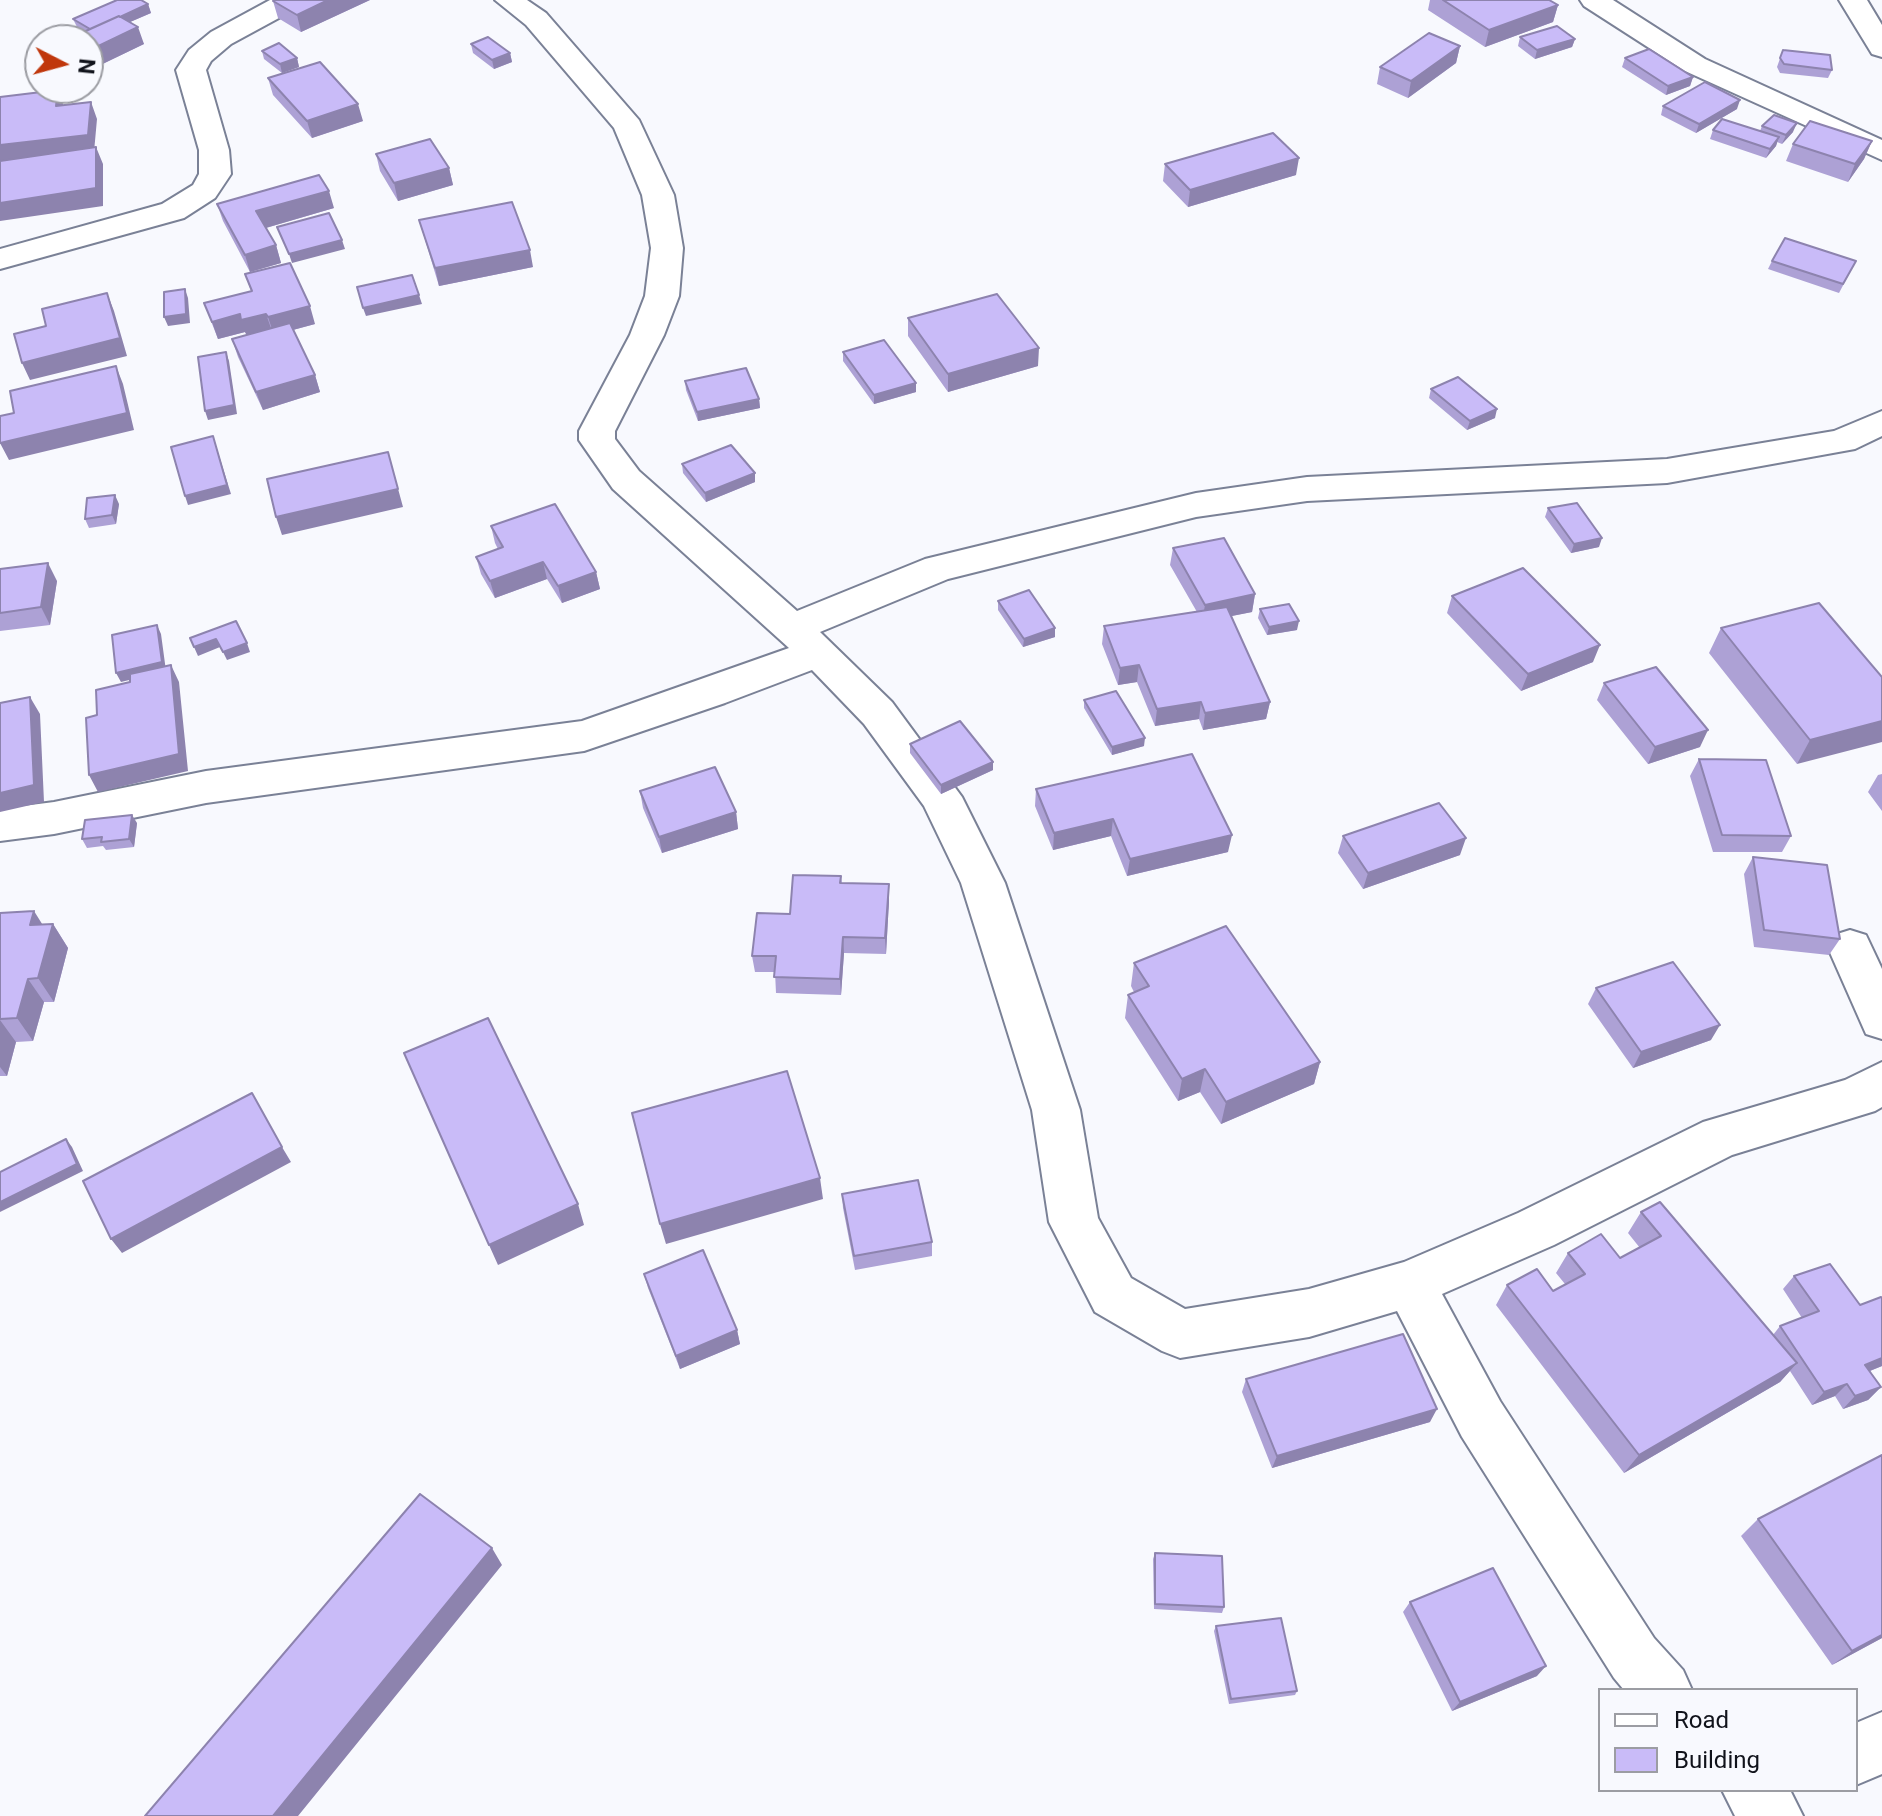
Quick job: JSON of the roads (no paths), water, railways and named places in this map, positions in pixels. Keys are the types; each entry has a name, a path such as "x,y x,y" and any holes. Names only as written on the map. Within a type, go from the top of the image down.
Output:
{"street":[{"path":"0,259 173,211 204,191 215,174 214,150 191,70 199,56 221,38 291,0"},
{"path":"509,0 536,19 628,126 658,195 667,248 662,296 647,335 597,431 597,440 626,480 805,640 878,713 941,797 983,883 1056,1110 1074,1222 1113,1295 1180,1334 1309,1313 1410,1284 1536,1229 1720,1137 1858,1097 1882,1082"},
{"path":"1594,0 1695,65 1882,151"},
{"path":"1853,0 1882,48"},
{"path":"0,825 54,818 206,787 584,736 711,693 805,640 850,602 938,568 1196,505 1307,489 1667,471 1842,441 1882,422"},
{"path":"1842,441 1882,454"},
{"path":"1850,948 1882,1020"},
{"path":"1410,1284 1481,1419 1634,1658 1661,1688"},
{"path":"1858,1755 1882,1741"},
{"path":"1754,1792 1773,1816"}]}
